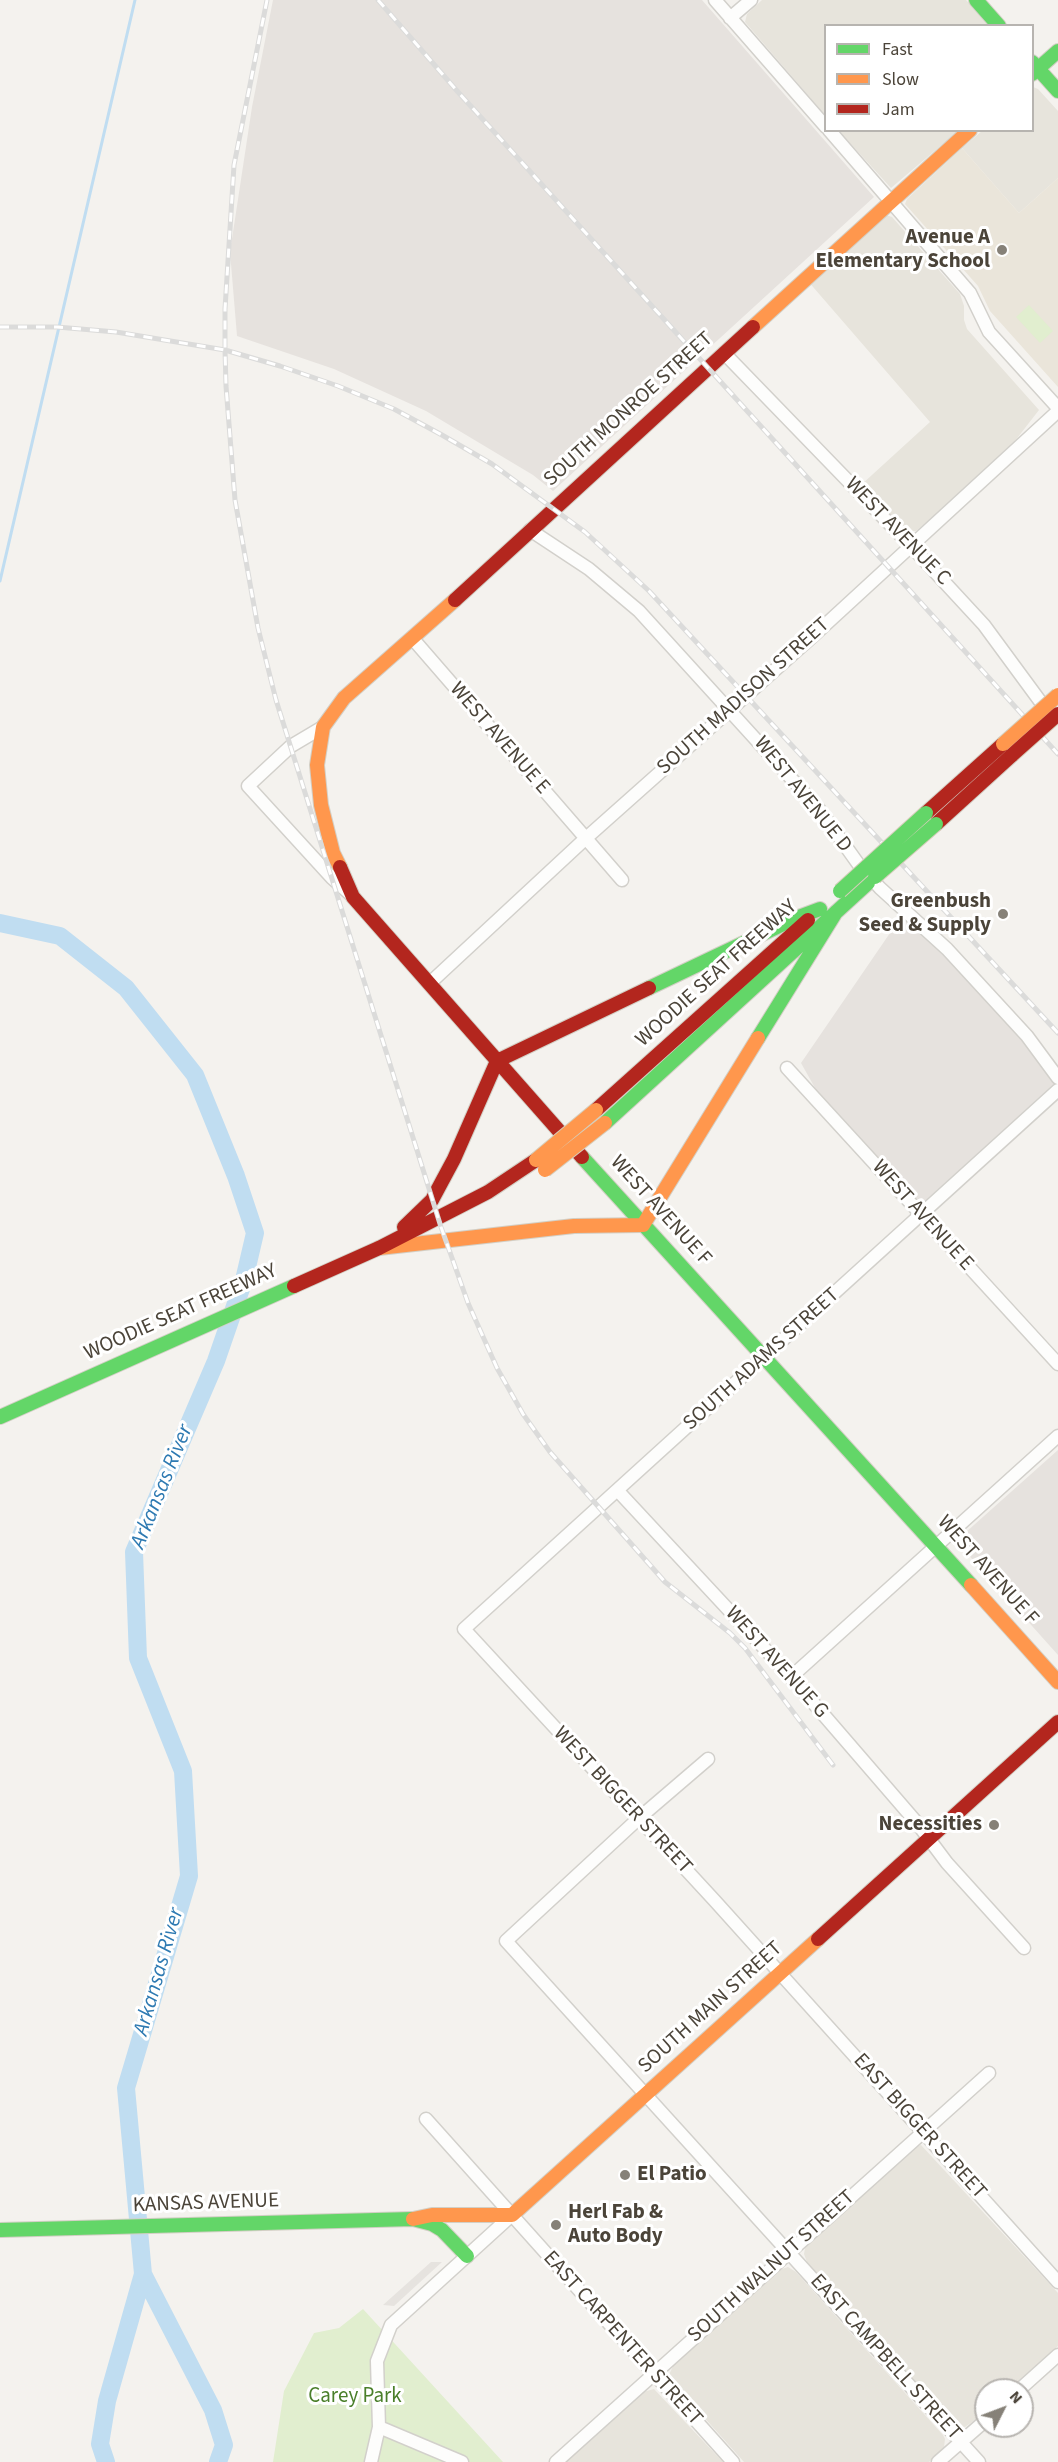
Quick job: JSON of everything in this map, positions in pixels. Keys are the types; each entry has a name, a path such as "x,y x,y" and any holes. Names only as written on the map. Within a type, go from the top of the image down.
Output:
{"street":[{"path":"715,0 824,126"},
{"path":"730,18 751,0"},
{"path":"976,0 997,24"},
{"path":"1058,51 1034,68 1058,91"},
{"path":"830,132 970,293 989,332 1058,410"},
{"name":"SOUTH MONROE STREET","path":"323,726 344,698 413,639 968,132"},
{"name":"WEST AVENUE C","path":"724,353 911,546 984,625 1049,714 1058,722"},
{"name":"SOUTH MADISON STREET","path":"431,982 585,839 731,710 1058,410"},
{"name":"WEST AVENUE D","path":"530,530 589,569 639,610 819,809 859,865 880,888 946,949 1027,1036 1058,1078"},
{"name":"WEST AVENUE E","path":"413,639 621,880"},
{"name":"WOODIE SEAT FREEWAY","path":"541,1165 596,1110 820,909 845,896 936,824 1058,695"},
{"name":"WOODIE SEAT FREEWAY","path":"0,1417 361,1255 441,1227 490,1205 541,1165 605,1123 836,912 845,896 926,813 1008,749 1058,714"},
{"path":"323,726 291,746 248,786 332,878 353,897"},
{"name":"WEST AVENUE F","path":"323,726 317,765 321,805 333,853 353,897 431,982 497,1061 644,1225 1058,1682"},
{"path":"379,1248 417,1217 432,1200 454,1159 497,1061 796,918 820,909"},
{"path":"379,1248 574,1226 644,1225 836,912"},
{"name":"WEST AVENUE E","path":"787,1068 1058,1364"},
{"name":"SOUTH ADAMS STREET","path":"464,1629 1058,1090"},
{"path":"791,1677 1058,1436"},
{"name":"WEST AVENUE G","path":"618,1491 791,1677 929,1839 946,1863 1024,1948"},
{"name":"WEST BIGGER STREET","path":"464,1629 780,1973"},
{"name":"SOUTH MAIN STREET","path":"379,2427 377,2361 391,2325 1058,1722"},
{"path":"638,1819 708,1759"},
{"name":"EAST CAMPBELL STREET","path":"638,1819 506,1941 979,2462"},
{"name":"EAST BIGGER STREET","path":"780,1973 1058,2282"},
{"name":"SOUTH WALNUT STREET","path":"556,2462 989,2073"},
{"name":"EAST CARPENTER STREET","path":"426,2119 733,2462"},
{"path":"413,2219 437,2215 513,2216"},
{"path":"437,2215 453,2227 471,2253"},
{"path":"413,2219 432,2224 471,2253"},
{"name":"KANSAS AVENUE","path":"0,2230 413,2219"},
{"path":"1032,2378 1058,2355"},
{"path":"371,2462 379,2427 462,2462"},
{"path":"938,2462 974,2431"}],"shaded area":[{"path":"273,0 702,0 874,197 553,491 533,475 426,411 334,369 237,336 230,252 252,107"},
{"path":"762,0 966,0 988,24 824,24 824,114 745,22 747,14"},
{"path":"1034,87 1058,111 1058,178 1019,213 962,148 981,132 1034,132"},
{"path":"840,132 957,132 891,188"},
{"name":"Avenue A Elementary School","path":"962,148 1019,213 1058,178 1058,387 990,311 978,286 905,204 907,199"},
{"path":"886,215 892,217 960,294 967,329 1039,410 1011,446 956,498 916,531 908,531 904,528 861,485 930,422 807,280"},
{"path":"903,914 937,944 1014,1029 1057,1082 920,1206 819,1095 801,1063"},
{"path":"1058,1450 1058,1655 956,1541"},
{"path":"921,2145 1058,2293 1058,2346 1023,2378 974,2378 974,2421 965,2427 956,2426 807,2262 804,2254 806,2243 917,2146"},
{"path":"431,2262 442,2262 394,2306 383,2305"},
{"path":"788,2267 796,2272 943,2435 944,2447 929,2462 744,2462 668,2377 674,2364 779,2270"},
{"path":"654,2389 723,2462 566,2462 643,2392"}],"green space":[{"path":"1029,305 1053,331 1040,343 1016,317"},
{"name":"Carey Park","path":"363,2309 503,2462 273,2462 284,2391 314,2333 339,2328"}],"waterway":[{"path":"0,581 135,0"},
{"name":"Arkansas River","path":"0,923 60,936 126,988 195,1075 236,1176 255,1233 244,1280 216,1361 134,1552 138,1658 183,1771 189,1876 126,2088 143,2274 213,2410 224,2445 218,2462"},
{"path":"106,2462 100,2444 107,2401 143,2274"}],"railway":[{"path":"267,0 234,165 225,309 225,350 235,500 258,628 276,700 441,1227 468,1303 497,1368 523,1414 550,1452 665,1582 730,1633 745,1648 833,1765"},
{"path":"378,0 458,92 1058,754"},
{"path":"0,327 57,327 116,332 225,350 338,386 394,409 492,464 585,532 649,591 1058,1033"}],"traffic: fast":[{"path":"976,0 997,24"},
{"path":"1034,72 1058,51"},
{"path":"1034,64 1058,91"},
{"path":"840,891 926,813"},
{"path":"875,877 936,824"},
{"path":"605,1123 868,883"},
{"path":"649,988 796,918 820,909"},
{"path":"758,1038 836,912"},
{"path":"582,1157 971,1585"},
{"path":"0,1417 294,1286"},
{"path":"0,2230 413,2219 432,2224 442,2230 467,2256"}],"traffic: slow":[{"path":"753,327 968,132"},
{"path":"340,867 333,853 321,805 317,765 323,727 344,698 455,600"},
{"path":"1003,744 1058,695"},
{"path":"379,1248 574,1226 643,1225 758,1038"},
{"path":"536,1160 596,1110"},
{"path":"545,1170 605,1123"},
{"path":"971,1585 1058,1682"},
{"path":"413,2219 432,2215 512,2215 818,1939"}],"traffic: jam":[{"path":"455,600 753,327"},
{"path":"1012,755 1058,714"},
{"path":"926,813 1003,744"},
{"path":"936,824 1012,755"},
{"path":"340,867 353,897 582,1157"},
{"path":"596,1110 808,920"},
{"path":"404,1227 432,1200 454,1159 497,1061 649,988"},
{"path":"294,1286 379,1248 488,1192 536,1160"},
{"path":"818,1939 1058,1722"}],"place":[{"name":"Avenue A Elementary School","path":"1002,250"},
{"name":"Greenbush Seed & Supply","path":"1003,914"},
{"name":"Necessities","path":"994,1825"},
{"name":"El Patio","path":"625,2175"},
{"name":"Herl Fab & Auto Body","path":"556,2225"}]}
